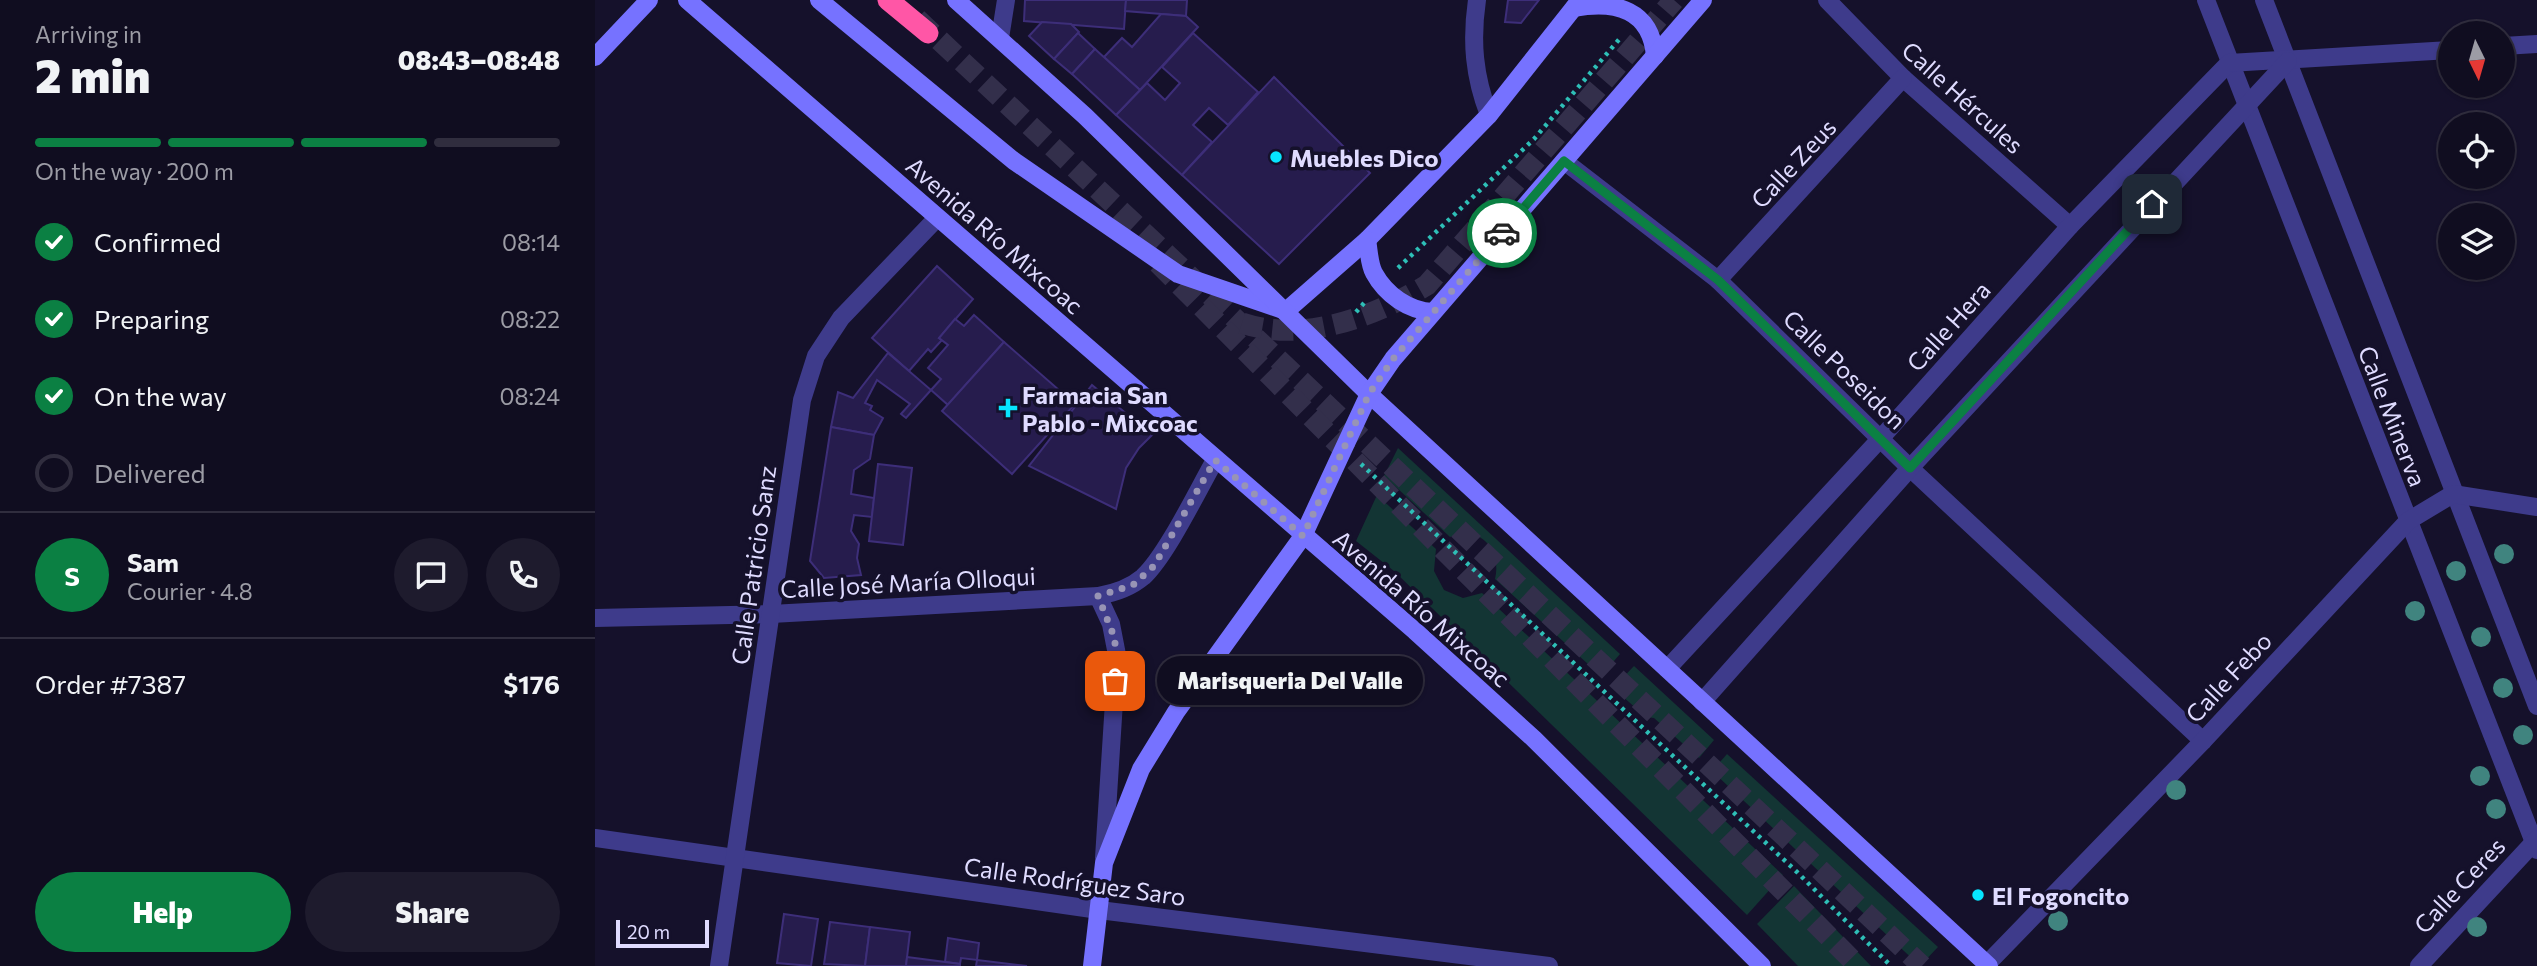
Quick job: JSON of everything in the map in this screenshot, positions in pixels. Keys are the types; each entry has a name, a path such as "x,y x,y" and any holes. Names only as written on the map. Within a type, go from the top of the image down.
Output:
{"highway":[{"path":"888,0 928,33"}],"main road":[{"path":"595,57 649,0"},
{"name":"Avenida Río Mixcoac","path":"687,0 1534,739 1762,966"},
{"path":"819,0 1014,161 1178,274 1286,311"},
{"path":"956,0 1085,116 1369,394 1988,965"},
{"path":"1286,311 1367,240 1489,115 1577,4 1601,0 1628,7 1648,28 1655,56"},
{"path":"1092,966 1104,863 1126,800 1157,740 1303,536 1369,394 1393,359 1703,0"},
{"path":"1367,240 1374,273 1393,297 1417,312 1433,312"}],"street":[{"path":"1000,38 1006,0"},
{"path":"1477,0 1473,55 1489,115"},
{"name":"Calle Hércules","path":"1827,0 1903,78 2070,226"},
{"name":"Calle Minerva","path":"2206,0 2536,843"},
{"name":"Calle Minerva","path":"2264,0 2537,706"},
{"path":"2515,45 2537,44"},
{"path":"2229,63 2438,51"},
{"path":"1702,702 1910,468 2245,103 2288,61"},
{"name":"Calle Hera","path":"1667,669 1881,438 2070,226 2229,63"},
{"name":"Calle Zeus","path":"1718,280 1903,78"},
{"name":"Calle Poseidon","path":"1564,161 1718,280 1910,468 2203,741"},
{"name":"Calle Patricio Sanz","path":"719,966 802,400 816,356 841,318 937,218"},
{"name":"Calle José María Olloqui","path":"595,618 771,614 1098,596 1133,585 1154,566 1215,460"},
{"path":"2453,494 2537,507"},
{"name":"Calle Febo","path":"1988,965 2203,741 2408,521 2453,494"},
{"path":"1098,596 1111,624 1117,655 1104,863"},
{"name":"Calle Rodríguez Saro","path":"595,838 1459,960 1549,966"},
{"name":"Calle Ceres","path":"2419,966 2536,843"}],"path":[{"path":"1356,312 1382,283 1534,139 1639,16"},
{"path":"1345,449 1797,872 1891,966"}],"green space":[{"path":"1398,448 1620,654 1601,676 1495,579 1495,558 1486,542 1471,534 1450,537 1384,476"},
{"path":"1377,495 1436,549 1434,571 1444,590 1463,598 1482,593 1783,875 1747,915 1394,571 1356,541"},
{"path":"1634,666 1714,740 1699,758 1654,718 1646,717 1613,688"},
{"path":"1727,754 1938,947 1920,966 1712,771"},
{"path":"1794,886 1871,966 1798,966 1757,924"}],"building":[{"path":"1025,0 1126,0 1124,29 1024,21"},
{"path":"1126,0 1187,0 1186,16 1125,11"},
{"path":"1508,0 1539,0 1521,23 1505,22"},
{"path":"1161,14 1186,16 1198,27 1140,90 1104,57 1122,38 1132,47"},
{"path":"1042,22 1071,24 1079,32 1054,59 1029,36"},
{"path":"1078,33 1095,49 1072,74 1054,59"},
{"path":"1193,33 1258,92 1228,125 1209,108 1193,125 1212,142 1182,175 1116,115 1147,83 1165,100 1180,83 1162,67"},
{"path":"1095,49 1140,90 1116,115 1072,74"},
{"name":"Muebles Dico","path":"1274,77 1370,173 1279,264 1182,175"},
{"path":"937,266 973,299 939,338 942,340 931,352 928,349 909,371 872,338"},
{"path":"974,315 1004,342 948,405 931,390 941,379 928,368 948,345 939,338 955,319 964,326"},
{"name":"Farmacia San Pablo - Mixcoac","path":"1004,342 1075,404 1012,474 942,411"},
{"path":"888,353 931,390 906,418 901,414 910,404 877,380 865,403 872,406 870,410 883,418 874,435 831,427 838,392 853,398"},
{"path":"1092,385 1152,435 1139,448 1126,468 1116,509 1029,466"},
{"path":"831,427 874,435 870,459 854,470 851,494 874,498 872,517 854,515 851,531 859,544 857,558 861,575 824,578 810,561"},
{"path":"878,464 912,468 903,545 869,541"},
{"path":"784,914 818,919 811,966 777,963"},
{"path":"830,922 870,927 865,966 824,964"},
{"path":"870,927 910,932 906,966 865,966"},
{"path":"948,938 979,943 977,960 961,958 960,964 945,962"},
{"path":"907,957 960,964 960,966 906,966"},
{"path":"977,960 1027,966 976,966"}],"tunnel":[{"path":"1242,323 1266,329 1290,330 1338,324 1385,307 1427,285 1674,0"},
{"path":"917,19 1922,966"},
{"path":"1158,263 1858,966"}],"way so far":[{"path":"1115,681 1115,639 1098,596 1133,585 1154,566 1215,460 1303,536 1369,394 1393,359 1502,233"}],"place":[{"name":"Muebles Dico","path":"1276,157"},
{"name":"Farmacia San Pablo - Mixcoac","path":"1008,408"},
{"name":"Marisqueria Del Valle","path":"1115,681"},
{"name":"El Fogoncito","path":"1978,895"}],"route":[{"path":"1502,233 1564,161 1718,280 1910,468 2152,204"}]}
